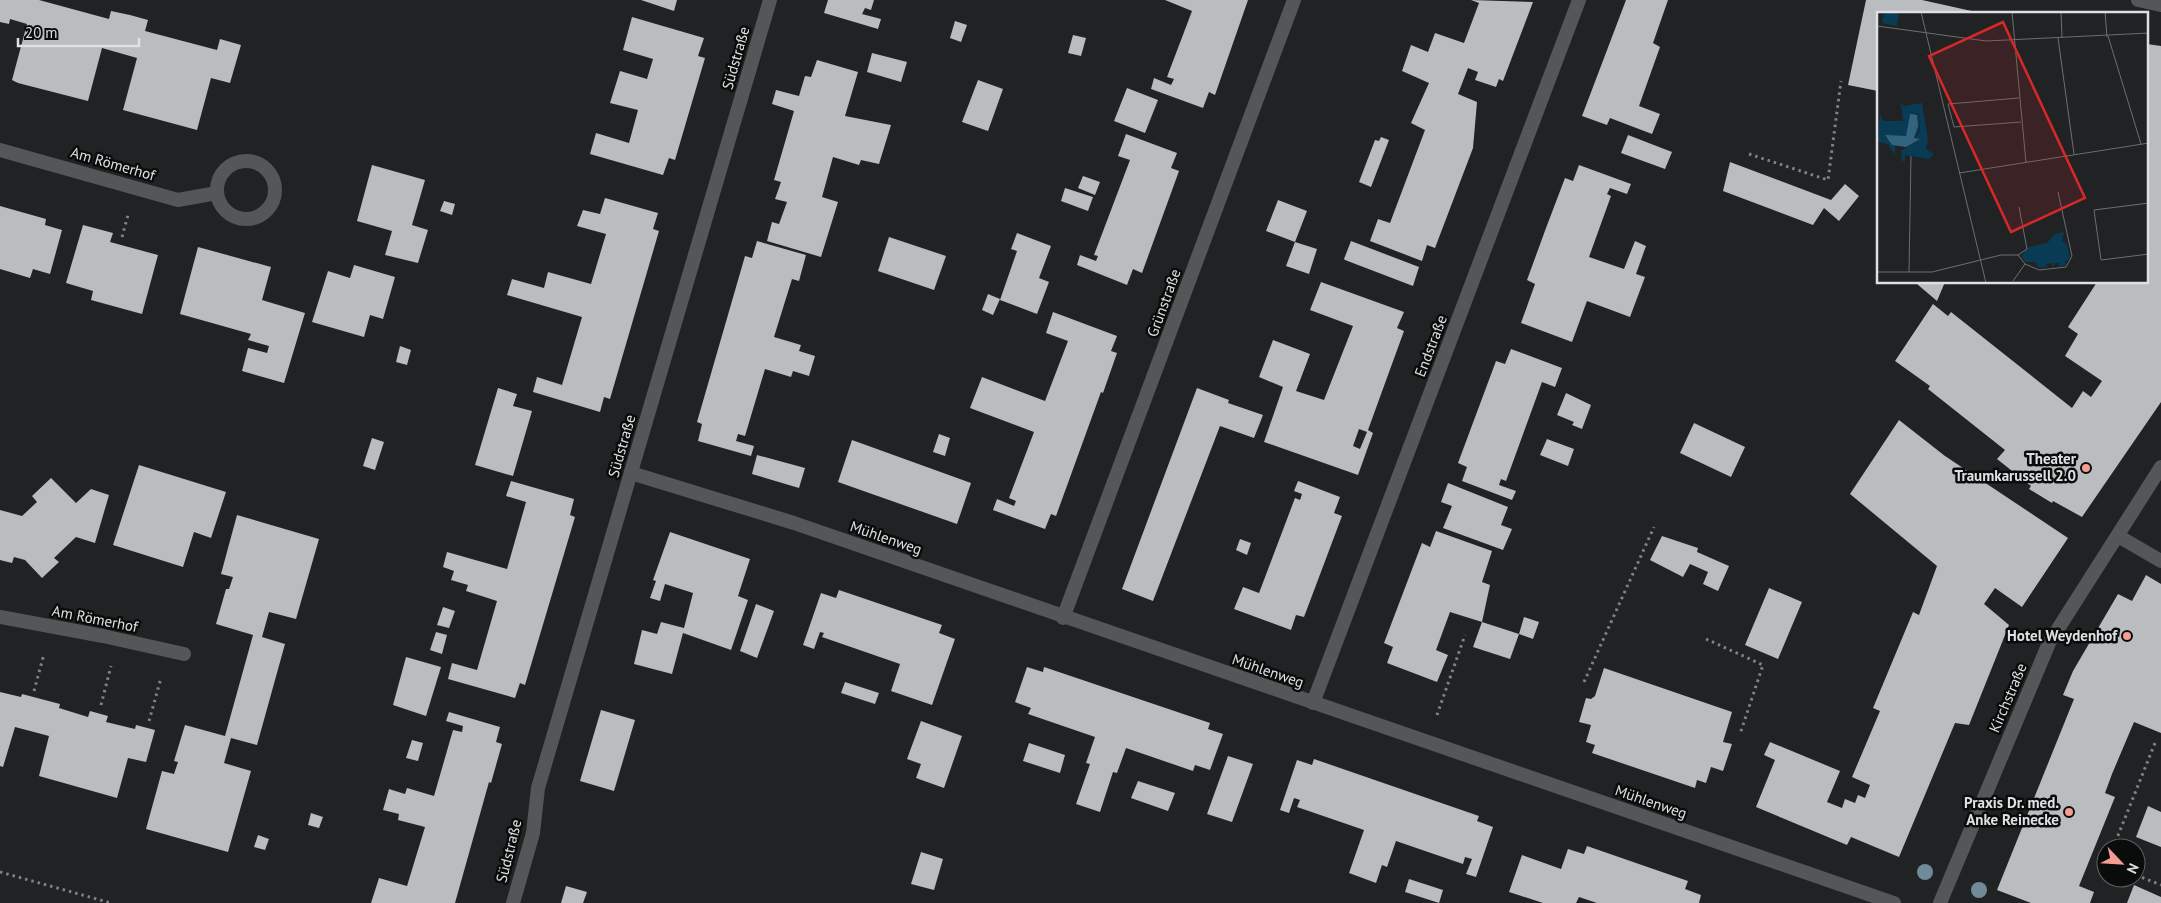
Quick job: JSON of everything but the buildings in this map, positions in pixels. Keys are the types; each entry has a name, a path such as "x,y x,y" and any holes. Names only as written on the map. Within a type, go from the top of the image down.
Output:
{"street":[{"name":"Südstraße","path":"513,903 533,833 538,788 770,0"},
{"name":"Grünstraße","path":"1064,618 1294,0"},
{"name":"Endstraße","path":"1313,703 1579,0"},
{"path":"2138,0 2161,4"},
{"name":"Am Römerhof","path":"0,150 178,200 217,193"},
{"path":"246,160 258,162 268,169 274,180 276,192 272,204 264,213 252,218 240,219 229,214 220,205 217,193 217,181 224,170 233,162 246,160"},
{"name":"Kirchstraße","path":"1940,903 2049,643 2161,467"},
{"name":"Mühlenweg","path":"631,473 794,523 1064,618 1894,903"},
{"path":"2118,536 2161,560"},
{"name":"Am Römerhof","path":"0,617 118,639 184,654"}],"path":[{"path":"1749,154 1828,180 1840,81"},
{"path":"1584,682 1654,527"},
{"path":"34,691 52,626"},
{"path":"1427,742 1465,635"},
{"path":"101,705 118,639"},
{"path":"1706,639 1763,665 1740,734"},
{"path":"149,721 170,651"},
{"path":"2117,838 2155,743"},
{"path":"0,872 111,903"},
{"path":"2146,879 2161,885"}],"place":[{"name":"Theater Traumkarussell 2.0","path":"2086,468"},
{"name":"Hotel Weydenhof","path":"2127,636"},
{"name":"Praxis Dr. med. Anke Reinecke","path":"2069,812"}]}
